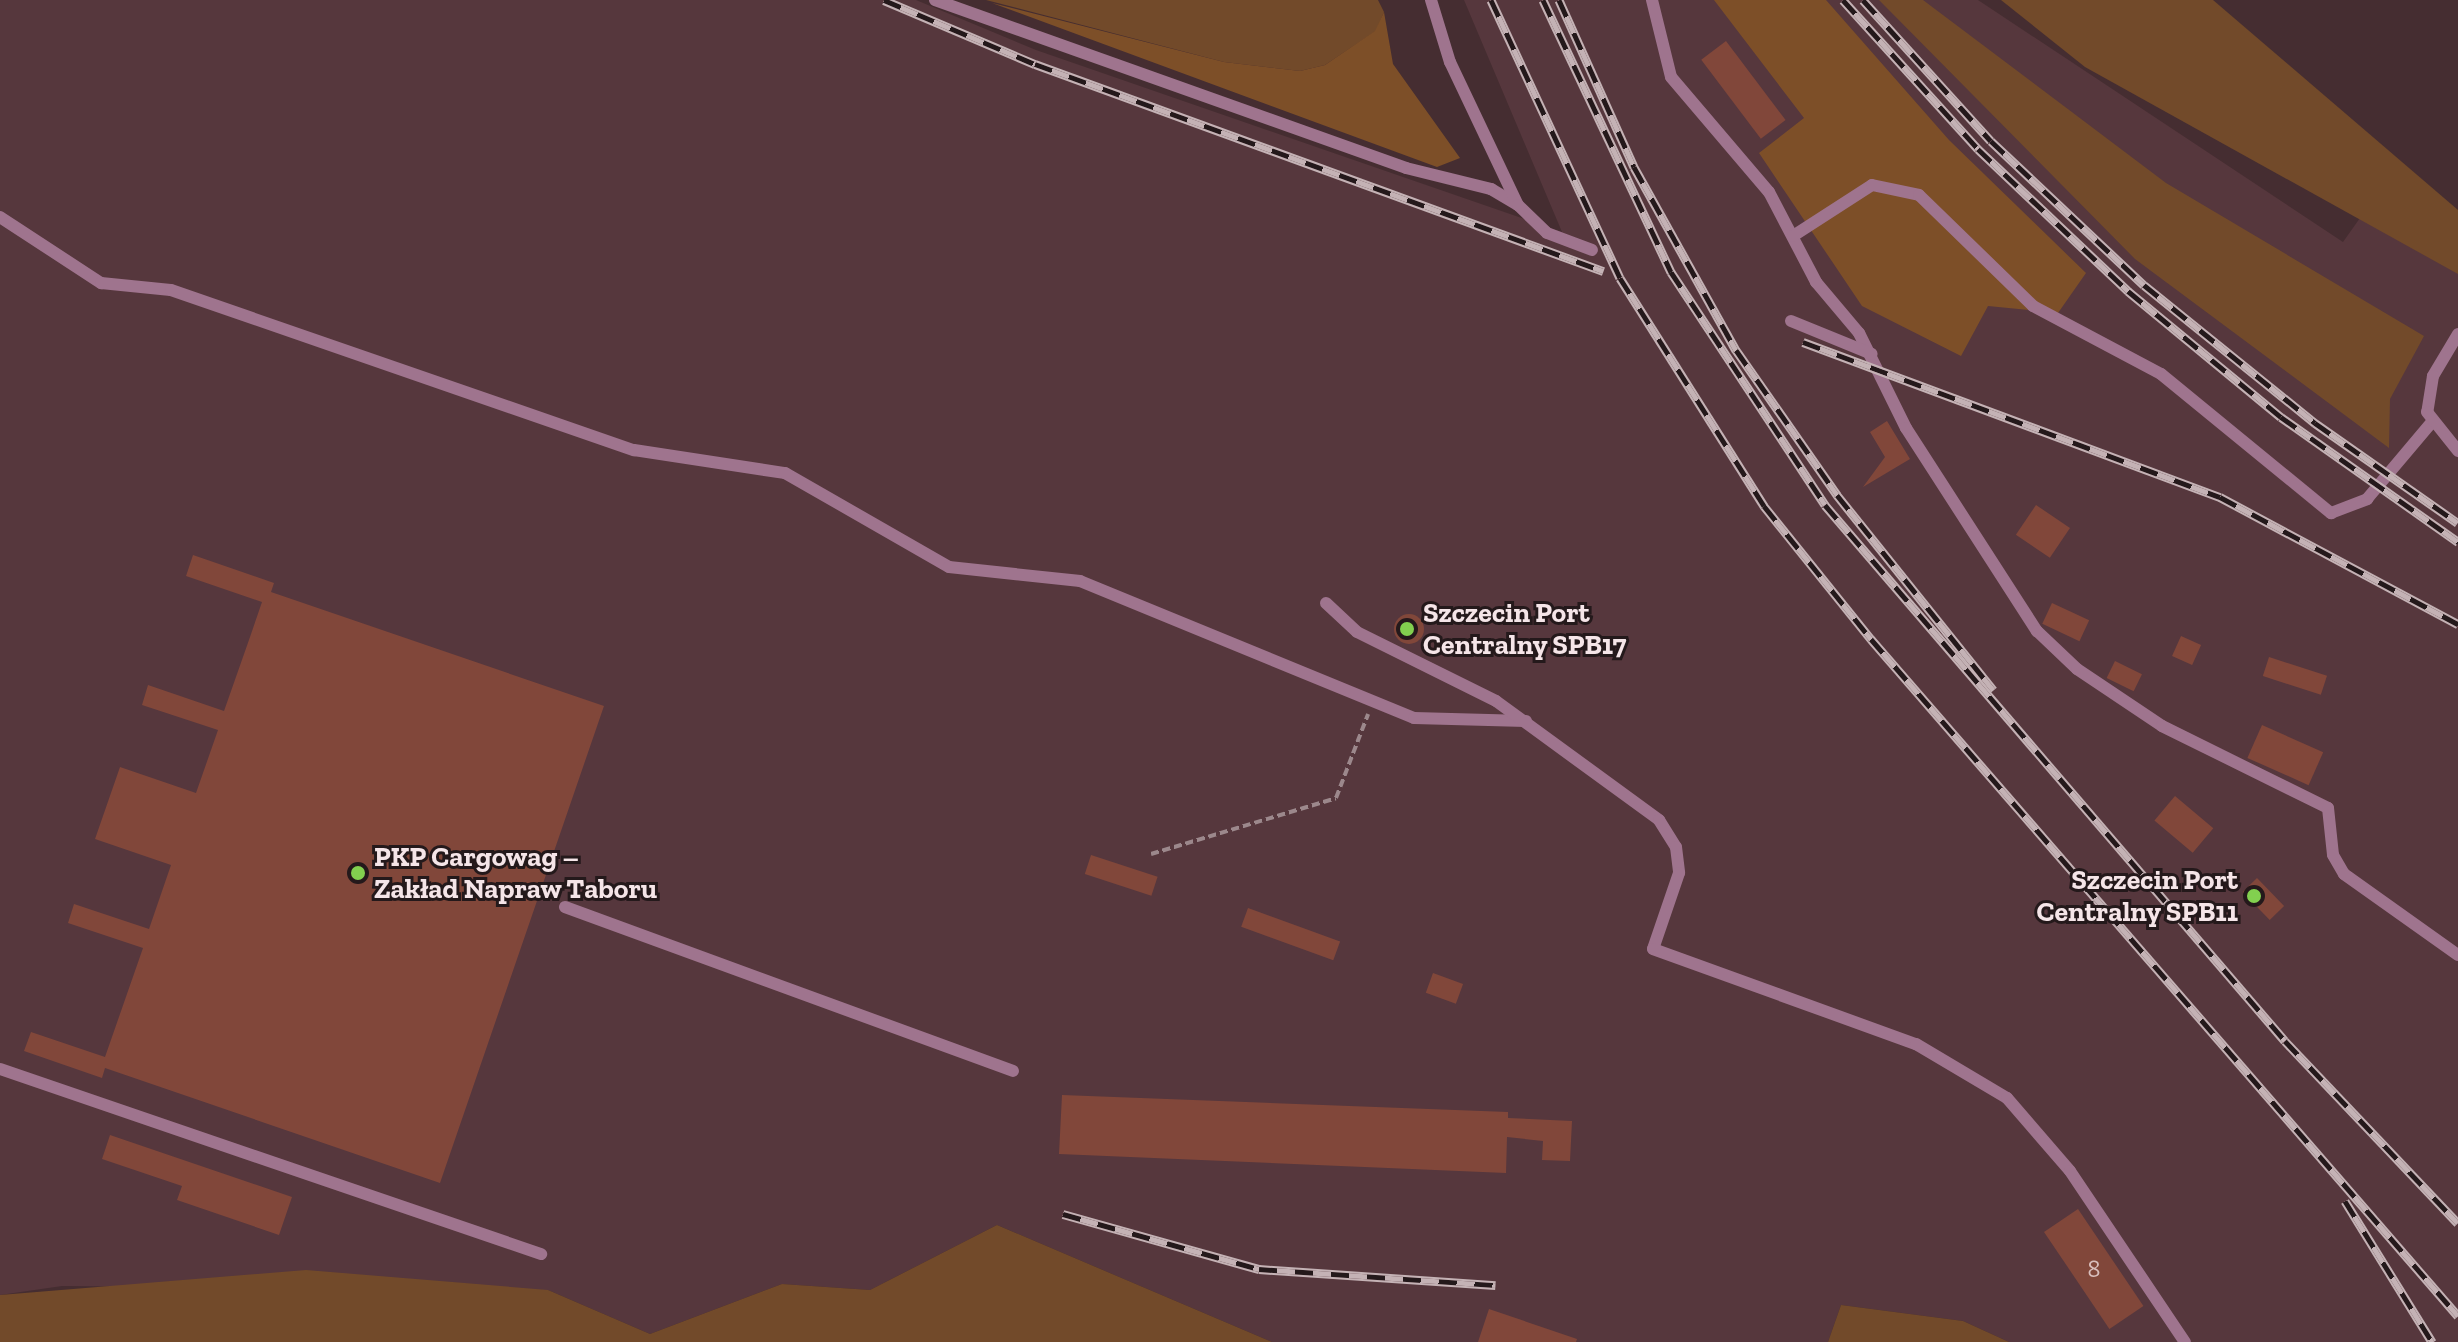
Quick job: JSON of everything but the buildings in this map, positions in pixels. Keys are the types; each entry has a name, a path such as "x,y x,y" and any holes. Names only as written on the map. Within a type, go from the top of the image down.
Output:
{"lane":[{"path":"935,0 1406,168 1491,189 1518,205 1547,233 1592,250"},
{"path":"1431,0 1450,62 1518,205"},
{"path":"1652,0 1671,77 1757,174 1816,282 1872,354 1906,428 2053,649 2162,726 2328,808 2333,855 2344,874 2458,955"},
{"path":"1793,236 1872,185 1919,195 2033,306 2151,366 2331,513 2367,499 2431,423"},
{"path":"0,217 101,283 171,290 634,450 785,473 949,567 1080,581 1231,638 1372,704 1429,721 1526,721"},
{"path":"1791,321 1872,354"},
{"path":"2458,334 2429,389 2431,423 2458,451"},
{"path":"1326,603 1357,632 1440,668 1596,768 1672,838 1679,873 1653,949 1916,1044 1987,1083 2063,1162 2185,1342"},
{"path":"565,907 1013,1071"},
{"path":"0,1069 541,1254"}],"path":[{"path":"1151,854 1336,798 1372,704"}],"shaded area":[{"path":"0,0 916,0 1036,50 1562,232 1464,0 1978,0 2343,242 2360,218 2458,270 2458,1342 2009,1342 1963,1321 1841,1305 1828,1342 1272,1342 997,1225 870,1290 782,1284 650,1334 548,1290 62,1286 0,1295"},
{"path":"986,0 1378,0 1384,12 1376,31 1325,65 1300,71 1224,62"},
{"path":"1714,0 1826,0 1949,140 2086,273 2058,313 1988,306 1961,356 1862,306 1759,153 1804,118"},
{"path":"1879,0 1923,0 2166,183 2424,336 2390,399 2389,448 2135,259"},
{"path":"2001,0 2213,0 2458,210 2458,274 2085,67"},
{"path":"992,3 1224,62 1300,71 1325,65 1375,31 1384,12 1393,64 1460,158 1437,167"},
{"path":"997,1225 1272,1342 0,1342 0,1295 306,1270 548,1290 650,1334 782,1284 870,1290"},
{"path":"1841,1305 1963,1321 2009,1342 1828,1342"}],"railway":[{"path":"884,0 1035,64 1603,271"},
{"path":"1491,0 1620,278 1764,506 1871,639 2458,1316"},
{"path":"1543,0 1671,272 1825,505 2285,1041 2458,1223"},
{"path":"1559,0 1634,167 1736,350 1837,495 1993,690"},
{"path":"1843,0 1978,149 2128,291 2281,417 2458,542"},
{"path":"1863,0 1991,141 2144,285 2315,423 2458,523"},
{"path":"1803,342 2220,497 2458,624"},
{"path":"2345,1201 2432,1342"},
{"path":"1063,1214 1259,1269 1495,1285"}],"place":[{"name":"Szczecin Port Centralny SPB17","path":"1407,629"},
{"name":"PKP Cargowag – Zakład Napraw Taboru","path":"358,873"},
{"name":"Szczecin Port Centralny SPB11","path":"2254,896"}]}
